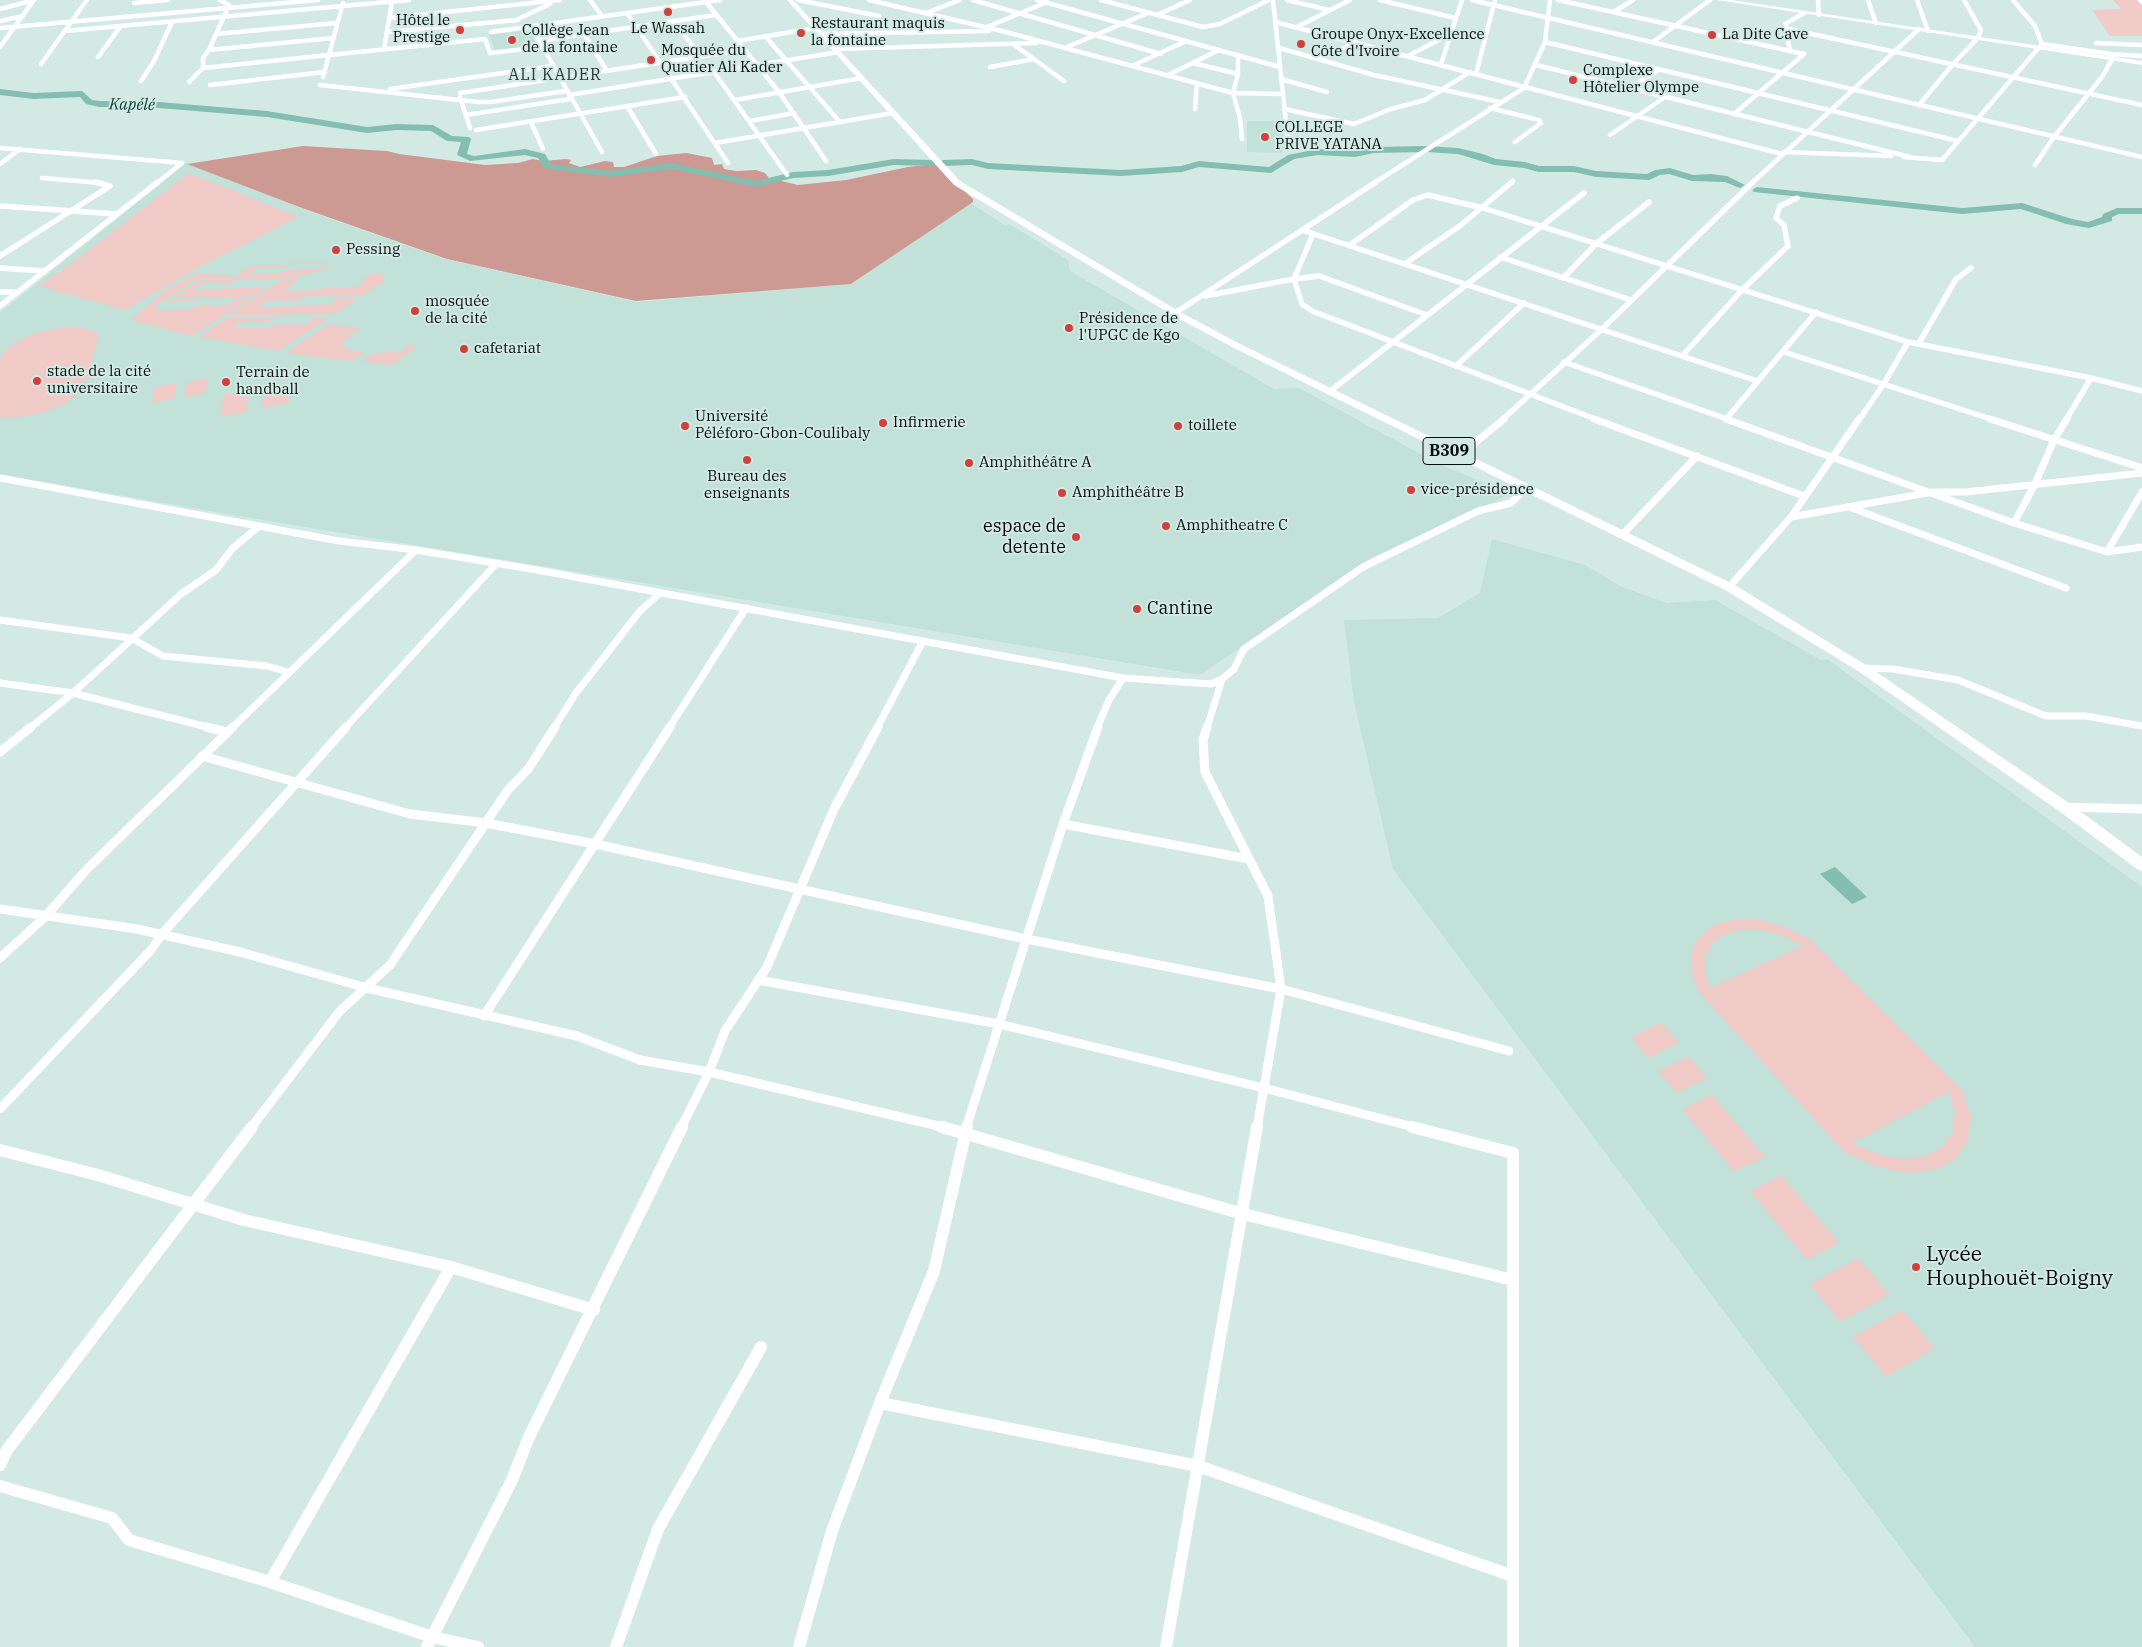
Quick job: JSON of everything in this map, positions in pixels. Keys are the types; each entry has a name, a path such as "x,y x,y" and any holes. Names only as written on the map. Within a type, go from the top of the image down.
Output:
{"main road":[{"path":"1720,0 2108,56 2142,63"},
{"name":"B309","path":"795,1 819,31 957,183 1175,313 1329,392 1729,587 1862,668 2064,808 2142,865"}],"street":[{"path":"0,8 34,0"},
{"path":"0,46 34,0"},
{"path":"41,64 87,0"},
{"path":"125,17 135,1 168,0"},
{"path":"203,68 203,58 209,50 229,5 220,0"},
{"path":"280,3 284,0"},
{"path":"0,28 318,0"},
{"path":"344,0 325,72 319,87 491,102 568,95"},
{"path":"65,31 410,0"},
{"path":"389,18 559,0"},
{"path":"559,0 492,32 720,0"},
{"path":"590,0 602,16"},
{"path":"869,0 1067,47 1234,93 1282,94"},
{"path":"926,13 960,0"},
{"path":"973,0 1161,54"},
{"path":"1038,0 1280,67"},
{"path":"987,27 1053,0"},
{"path":"1101,0 1203,27 1212,27 1269,0"},
{"path":"1156,15 1190,0"},
{"path":"1273,0 1288,141"},
{"path":"1287,0 1329,10"},
{"path":"1297,27 1350,0"},
{"path":"1380,0 1454,18"},
{"path":"1442,64 1454,18 1462,0"},
{"path":"1472,0 1494,3 1548,18 2142,157"},
{"path":"1175,313 1438,141 1524,88 1545,42 1550,0"},
{"path":"1558,0 1804,54 1734,114"},
{"path":"1614,12 1633,0"},
{"path":"1653,42 1710,0"},
{"path":"1818,0 1819,15"},
{"path":"1868,0 1876,23"},
{"path":"1917,0 1928,31"},
{"path":"1920,105 1953,64 1978,38 1981,30 1964,0"},
{"path":"1275,22 1442,64 1524,88 1783,153 1910,157 1942,160 1976,118 2041,46 2035,26 2013,0"},
{"path":"795,1 878,16"},
{"path":"384,49 392,2"},
{"path":"706,2 779,92 826,161"},
{"path":"1476,74 1494,3"},
{"path":"626,13 685,97 728,163"},
{"path":"1067,47 1148,13"},
{"path":"1790,51 1784,28 1785,24 1804,13"},
{"path":"539,41 716,15"},
{"path":"0,21 23,16"},
{"path":"387,32 518,20"},
{"path":"673,21 702,57"},
{"path":"142,81 154,61 172,22"},
{"path":"216,34 337,23"},
{"path":"531,26 568,95 602,152"},
{"path":"98,57 120,27"},
{"path":"1784,28 2142,105"},
{"path":"1459,456 1502,422 1564,362 1602,329 1783,153 1919,29"},
{"path":"737,40 819,31 1002,31"},
{"path":"919,37 927,32"},
{"path":"584,34 607,71"},
{"path":"1408,56 1450,34"},
{"path":"765,36 838,121"},
{"path":"209,50 333,38"},
{"path":"189,82 203,68 330,54 485,39 490,53 542,46"},
{"path":"1132,66 1186,41"},
{"path":"904,47 912,42"},
{"path":"1319,59 1357,42"},
{"path":"1545,42 1958,141"},
{"path":"466,115 568,95 837,50 1047,43"},
{"path":"2142,45 2096,43 2108,56 2142,56"},
{"path":"1013,44 1064,81"},
{"path":"1278,48 1374,75 1500,102"},
{"path":"460,93 744,50"},
{"path":"1168,75 1219,50"},
{"path":"1238,55 1238,74 1234,93 1240,118 1242,139"},
{"path":"2035,164 2088,94 2108,56"},
{"path":"990,67 1034,59"},
{"path":"1193,63 1238,74"},
{"path":"1536,65 1910,157"},
{"path":"382,92 553,66"},
{"path":"1630,88 1660,69"},
{"path":"210,85 325,72"},
{"path":"714,72 787,175"},
{"path":"1284,109 1354,124 1391,109 1425,100 1470,72"},
{"path":"735,100 862,78"},
{"path":"1281,79 1327,92"},
{"path":"457,80 460,100 470,128"},
{"path":"1195,109 1197,83"},
{"path":"476,130 685,97"},
{"path":"1610,135 1665,97"},
{"path":"627,106 656,154"},
{"path":"1490,108 1541,122 1515,142"},
{"path":"750,121 794,113"},
{"path":"715,143 893,113"},
{"path":"531,122 543,149"},
{"path":"0,148 182,163 0,306"},
{"path":"0,164 20,149"},
{"path":"0,256 110,186 98,182 42,178"},
{"path":"1406,263 1461,225 1513,182"},
{"path":"1329,392 1394,343 1540,225 1584,193"},
{"path":"1350,246 1413,200 1428,195 1483,208 1540,225 1908,342 2090,378 2142,391"},
{"path":"1682,356 1743,289 1788,246 1784,225 1776,218 1780,206 1796,198"},
{"path":"1563,278 1597,244 1649,202"},
{"path":"0,206 116,214"},
{"path":"1302,230 1757,381"},
{"path":"1313,234 1294,279 1302,304 1306,308 1530,395 1804,496"},
{"path":"1500,257 1631,300"},
{"path":"0,268 45,271"},
{"path":"1919,343 1950,293 1956,279 1971,268"},
{"path":"1200,297 1319,276 1427,315"},
{"path":"0,292 16,292"},
{"path":"1456,366 1524,303"},
{"path":"1727,418 1816,312"},
{"path":"1729,587 1791,517 1883,385 1908,342"},
{"path":"1784,352 2142,468"},
{"path":"1564,362 1727,418 2014,523 2107,552 2142,546"},
{"path":"2014,523 2035,484 2054,440 2090,378"},
{"path":"1622,535 1697,456"},
{"path":"1791,517 1933,492 1966,492 2142,473"},
{"path":"0,478 258,527 339,541 416,550 746,608 1123,678 1211,684 1222,679 1234,669 1244,649 1363,568 1478,511 1511,503 1526,488"},
{"path":"2107,552 2142,492"},
{"path":"1848,506 2066,588"},
{"path":"0,752 73,693 181,594 216,570 234,548 258,527"},
{"path":"0,958 45,917 86,870 202,756 416,550"},
{"path":"0,1109 151,950 162,934 375,694 496,564"},
{"path":"0,1465 7,1450 339,1012 390,965 508,790 529,768 576,693 640,611 660,593"},
{"path":"484,1016 746,608"},
{"path":"0,620 132,638 163,656 267,666 288,672"},
{"path":"430,1642 512,1480 530,1438 709,1072 725,1031 767,967 834,809 923,641"},
{"path":"1862,668 1903,670 1958,680 2046,716 2086,716 2142,726"},
{"path":"800,1647 832,1531 880,1403 934,1271 965,1132 1063,824 1090,744 1109,700 1123,678"},
{"path":"1166,1647 1281,990 1268,896 1205,772 1203,740 1222,679"},
{"path":"0,683 73,693 227,732"},
{"path":"202,756 410,814 486,823 595,844 1026,939 1281,990 1510,1051"},
{"path":"2064,808 2142,809"},
{"path":"1063,824 1249,860"},
{"path":"0,908 45,917 162,934 240,952 367,988 577,1036 640,1060 709,1072 965,1132 1243,1214 1513,1280"},
{"path":"758,980 999,1024 1264,1088 1513,1153 1513,1647"},
{"path":"0,1150 98,1175 194,1203 244,1220 452,1267 594,1310"},
{"path":"270,1582 452,1267"},
{"path":"616,1647 658,1529 760,1347"},
{"path":"880,1403 1198,1466 1513,1576"},
{"path":"0,1486 112,1518 130,1540 270,1582 430,1642 478,1647"}],"shaded area":[{"path":"2113,0 2137,0 2142,3 2142,36 2110,36 2092,10 2121,9"},
{"name":"Collège Jean de la fontaine","path":"529,30 537,45 495,51 489,35"},
{"name":"COLLEGE PRIVE YATANA","path":"1247,121 1285,121 1282,153 1247,152"},
{"path":"303,146 387,151 485,165 518,163 533,159 543,161 566,159 571,160 569,163 580,167 605,161 613,162 614,167 624,167 657,156 686,153 712,158 714,165 722,164 724,169 736,171 756,170 765,173 769,178 798,185 846,180 908,167 935,164 973,199 973,202 851,284 636,301 447,259 302,208 187,164"},
{"name":"Université Péléforo-Gbon-Coulibaly","path":"186,163 311,212 445,259 637,302 852,284 970,203 1068,260 1070,271 1274,389 1299,388 1437,463 1510,494 1371,558 1200,675 221,513 0,474 0,313"},
{"path":"189,173 299,217 198,268 125,310 39,286 76,260"},
{"path":"290,263 329,263 322,271 313,273 282,279 238,280 231,284 199,284 193,290 267,287 252,297 173,298 196,281 232,280 250,266 288,265","holes":["293,264 325,264 320,270 290,270 282,273 250,274 255,268 286,267"]},
{"path":"198,273 234,276 229,279 195,279 167,299 197,299 194,301 161,302 154,309 189,309 198,305 230,305 235,299 250,299 192,336 131,320 166,290"},
{"path":"383,274 384,281 362,296 255,297 283,280 301,277 285,291 318,290 326,287 358,287 368,275"},
{"path":"255,298 303,298 296,301 265,301 259,308 332,304 337,298 358,299 335,314 228,315"},
{"path":"311,317 330,317 278,351 199,337 227,318","holes":["311,317 312,319 308,324 276,325 267,328 233,328 238,322"]},
{"path":"329,324 360,328 340,345 350,347 346,350 365,352 352,361 286,353"},
{"path":"73,327 92,330 99,336 83,391 64,404 43,413 0,418 0,361 4,351 34,334"},
{"path":"409,345 417,346 393,365 363,362 373,353 402,351"},
{"path":"208,378 206,393 184,397 187,382"},
{"path":"290,382 289,403 262,408 264,387"},
{"path":"177,383 174,399 152,403 155,387"},
{"path":"249,390 247,412 221,417 223,395"},
{"name":"Lycée Houphouët-Boigny","path":"1492,539 1585,565 1622,587 1667,603 1715,600 1821,660 1827,659 2142,887 2142,1647 1975,1647 1393,869 1354,702 1344,620 1438,618 1480,593"},
{"path":"1835,867 1867,897 1852,904 1820,874"},
{"path":"1736,919 1760,920 1785,927 1810,939 1963,1091 1971,1118 1968,1141 1956,1159 1936,1170 1909,1173 1878,1167 1845,1153 1698,991 1691,969 1692,950 1701,935 1716,924","holes":["1742,930 1762,930 1783,936 1803,946 1710,988 1705,971 1706,956 1713,943 1726,934","1949,1092 1955,1113 1953,1132 1943,1147 1925,1156 1903,1159 1877,1154 1852,1143"]},
{"path":"1661,1023 1679,1043 1648,1058 1631,1037"},
{"path":"1689,1057 1707,1078 1677,1093 1658,1071"},
{"path":"1712,1095 1765,1157 1734,1172 1682,1109"},
{"path":"1781,1175 1839,1243 1807,1260 1750,1191"},
{"path":"1858,1258 1889,1295 1840,1322 1810,1284"},
{"path":"1902,1310 1935,1348 1886,1377 1853,1337"}],"waterway":[{"name":"Kapélé","path":"0,92 34,96 82,94 89,102 99,104 159,105 267,114 367,130 396,127 433,128 450,139 466,139 462,155 473,159 525,152 542,156 547,166 610,174 672,166 756,184 793,175 828,173 894,162 933,163"},
{"path":"943,163 972,162 988,166 1121,173 1182,169 1199,164 1271,170 1291,157 1318,152 1355,154 1374,150 1426,149 1458,151 1480,156 1494,162 1525,165 1538,169 1574,169 1596,174 1649,177 1658,172 1670,171 1692,178 1711,177 1727,179 1740,185"},
{"path":"1757,190 1962,211 2022,206 2070,222 2089,225 2108,219 2107,216 2117,211 2142,211"}],"place":[{"name":"Le Wassah","path":"668,12"},
{"name":"Hôtel le Prestige","path":"460,30"},
{"name":"Restaurant maquis la fontaine","path":"801,33"},
{"name":"La Dite Cave","path":"1712,35"},
{"name":"Collège Jean de la fontaine","path":"512,40"},
{"name":"Groupe Onyx-Excellence Côte d'Ivoire","path":"1301,44"},
{"name":"Mosquée du Quatier Ali Kader","path":"651,60"},
{"name":"Complexe Hôtelier Olympe","path":"1573,80"},
{"name":"COLLEGE PRIVE YATANA","path":"1265,137"},
{"name":"Pessing","path":"336,250"},
{"name":"mosquée de la cité","path":"415,311"},
{"name":"Présidence de l'UPGC de Kgo","path":"1069,328"},
{"name":"cafetariat","path":"464,349"},
{"name":"stade de la cité universitaire","path":"37,381"},
{"name":"Terrain de handball","path":"226,382"},
{"name":"Infirmerie","path":"883,423"},
{"name":"Université Péléforo-Gbon-Coulibaly","path":"685,426"},
{"name":"toillete","path":"1178,426"},
{"name":"Bureau des enseignants","path":"747,460"},
{"name":"Amphithéâtre A","path":"969,463"},
{"name":"vice-présidence","path":"1411,490"},
{"name":"Amphithéâtre B","path":"1062,493"},
{"name":"Amphitheatre C","path":"1166,526"},
{"name":"espace de detente","path":"1076,537"},
{"name":"Cantine","path":"1137,609"},
{"name":"Lycée Houphouët-Boigny","path":"1916,1267"}],"district":[{"name":"ALI KADER","path":"555,75"}]}
